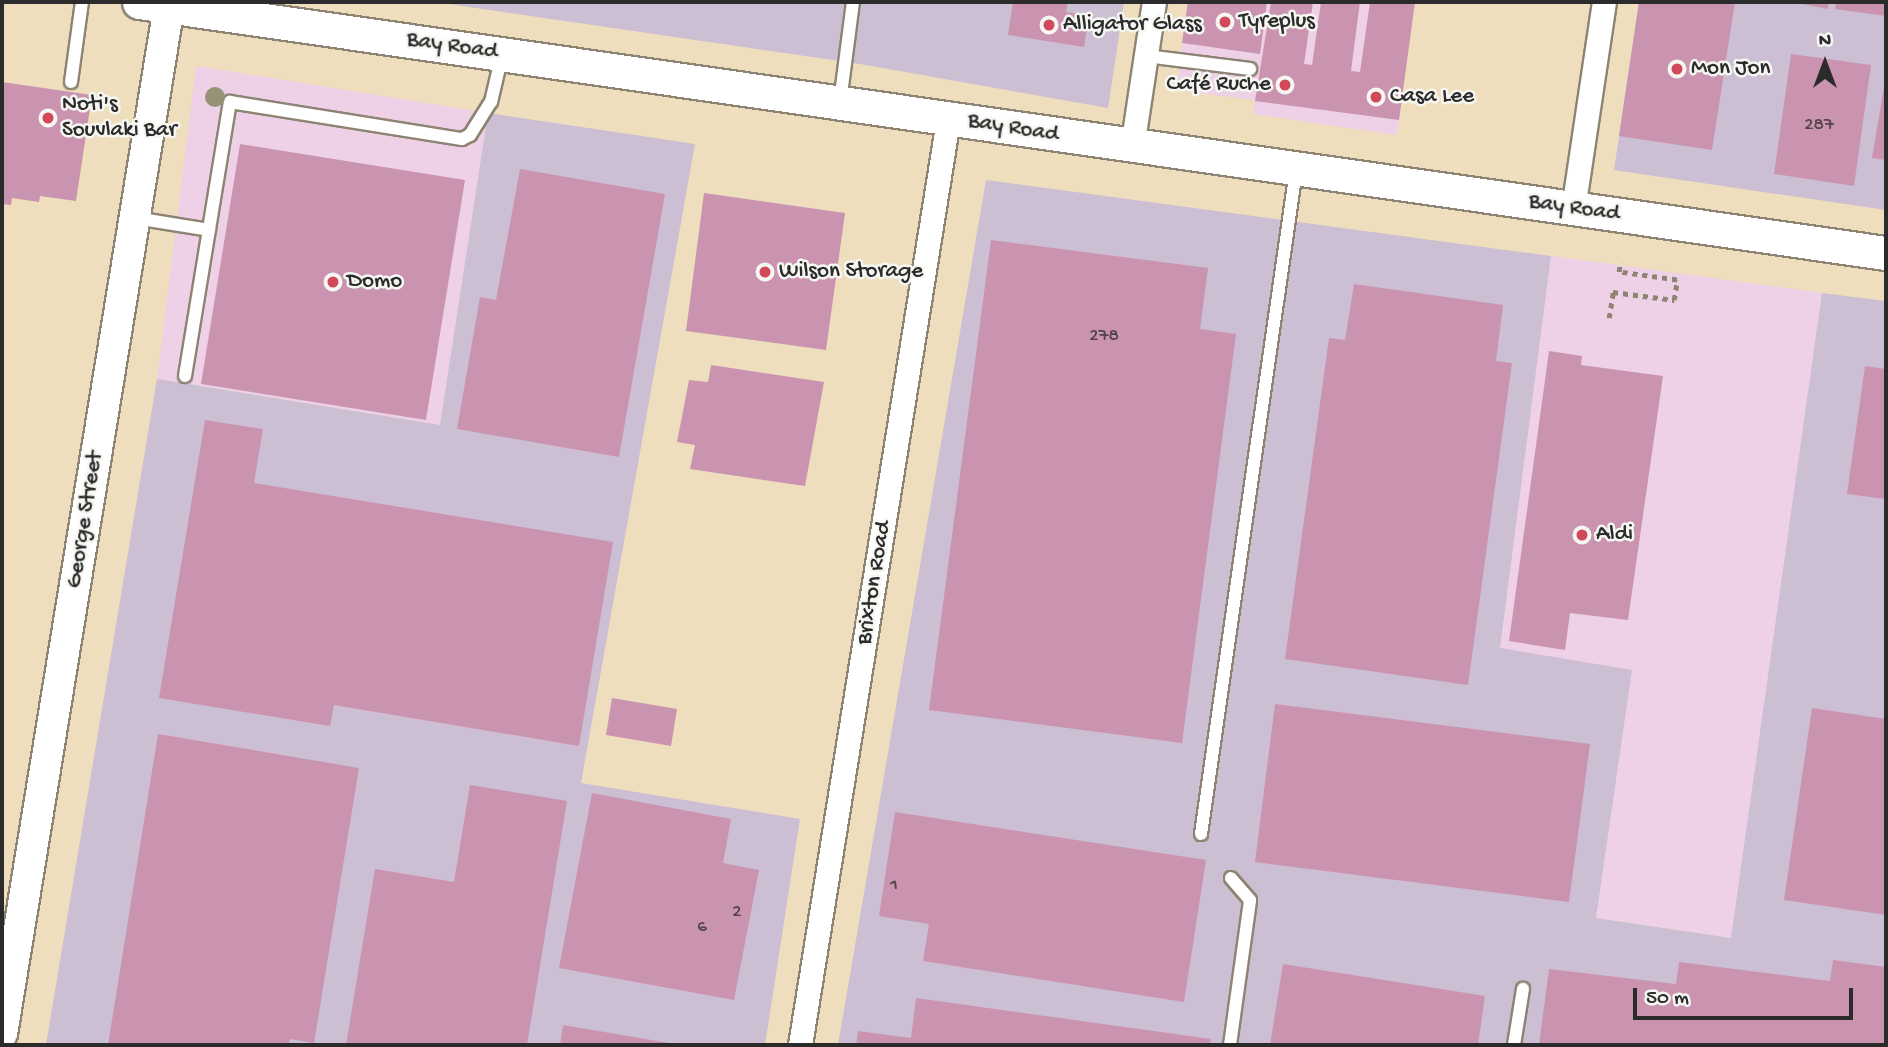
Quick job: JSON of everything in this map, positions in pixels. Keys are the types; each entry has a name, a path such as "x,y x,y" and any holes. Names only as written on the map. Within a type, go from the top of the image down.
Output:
{"main road":[{"name":"Bay Road","path":"154,4 1132,148 1886,253"}],"street":[{"path":"1132,148 1154,2"},
{"path":"1573,209 1604,2"},
{"name":"George Street","path":"2,1034 16,914 135,218 154,4"},
{"name":"Brixton Road","path":"800,1045 948,120"}],"lane":[{"path":"71,82 82,2"},
{"path":"840,104 853,2"},
{"path":"186,376 230,102 462,139 470,135 491,102 502,55"},
{"path":"1146,55 1250,69"},
{"path":"1201,834 1296,170"},
{"path":"135,218 209,230"},
{"path":"1230,1045 1250,900 1231,878"},
{"path":"1514,1045 1523,989"}],"path":[{"path":"1609,318 1613,292 1674,300 1677,279 1619,272 1620,262"}],"shaded area":[{"path":"435,2 1124,2 1108,108 860,64"},
{"path":"1188,2 1415,2 1397,135 1253,114 1255,100 1176,90"},
{"path":"1639,2 1886,2 1886,210 1614,170"},
{"name":"Domo","path":"196,66 488,113 440,425 157,379"},
{"path":"488,113 695,144 581,783 800,819 765,1045 46,1045 157,379 440,425"},
{"path":"986,180 1551,256 1500,648 1632,670 1596,918 1731,938 1822,293 1886,301 1886,1045 838,1045"},
{"path":"1551,256 1822,293 1732,938 1596,918 1632,670 1500,649"}],"building":[{"name":"Alligator Glass","path":"1013,2 1068,2 1066,12 1089,15 1084,47 1008,35"},
{"name":"Tyreplus","path":"1188,2 1267,2 1260,54 1182,43"},
{"path":"1271,2 1313,2 1304,64 1312,65 1321,2 1360,2 1351,71 1360,72 1370,2 1415,2 1399,120 1255,101"},
{"name":"Mon Jon","path":"1639,2 1735,2 1712,150 1619,136"},
{"path":"1792,2 1829,2 1828,9"},
{"path":"1836,2 1886,2 1886,16 1835,9"},
{"path":"1791,54 1871,65 1854,186 1774,174"},
{"path":"2,82 92,95 76,201 40,196 39,202 12,198 11,205 2,204"},
{"path":"1886,82 1886,160 1872,158"},
{"name":"Domo","path":"240,144 465,180 426,420 201,384"},
{"path":"520,169 665,194 619,457 457,429 480,297 496,300"},
{"name":"Wilson Storage","path":"704,193 845,213 826,350 686,331"},
{"path":"991,240 1208,268 1200,329 1236,334 1182,743 929,710"},
{"path":"1354,284 1503,305 1496,361 1512,363 1468,685 1285,659 1329,338 1345,340"},
{"name":"Aldi","path":"1549,351 1582,356 1581,365 1663,376 1628,620 1570,613 1565,650 1509,641"},
{"path":"711,365 824,382 805,486 690,469 695,445 677,442 689,380 708,382"},
{"path":"1865,366 1886,369 1886,499 1847,494"},
{"path":"205,420 263,429 254,483 613,542 579,746 334,705 330,726 159,698"},
{"path":"612,698 677,709 671,746 606,735"},
{"path":"1275,704 1590,744 1569,902 1255,862"},
{"path":"1812,708 1886,719 1886,915 1784,900"},
{"path":"158,734 359,768 314,1043 290,1039 289,1045 108,1045"},
{"path":"470,785 567,801 527,1045 346,1045 375,869 454,882"},
{"path":"592,793 731,819 723,863 759,870 734,1000 559,968"},
{"path":"895,812 1206,860 1184,1002 923,961 929,924 879,916"},
{"path":"1833,960 1886,967 1886,1045 1539,1045 1549,969 1676,984 1679,962 1830,981"},
{"path":"1283,964 1485,996 1478,1045 1270,1045"},
{"path":"916,998 1211,1039 1210,1045 856,1045 858,1031 911,1038"},
{"path":"563,1025 675,1044 675,1045 560,1045"}],"place":[{"name":"Tyreplus","path":"1225,22"},
{"name":"Alligator Glass","path":"1049,25"},
{"name":"Mon Jon","path":"1677,69"},
{"name":"Café Ruche","path":"1285,85"},
{"name":"Casa Lee","path":"1376,97"},
{"name":"Noti's Souvlaki Bar","path":"48,118"},
{"name":"Wilson Storage","path":"765,272"},
{"name":"Domo","path":"333,282"},
{"name":"Aldi","path":"1582,535"}]}
